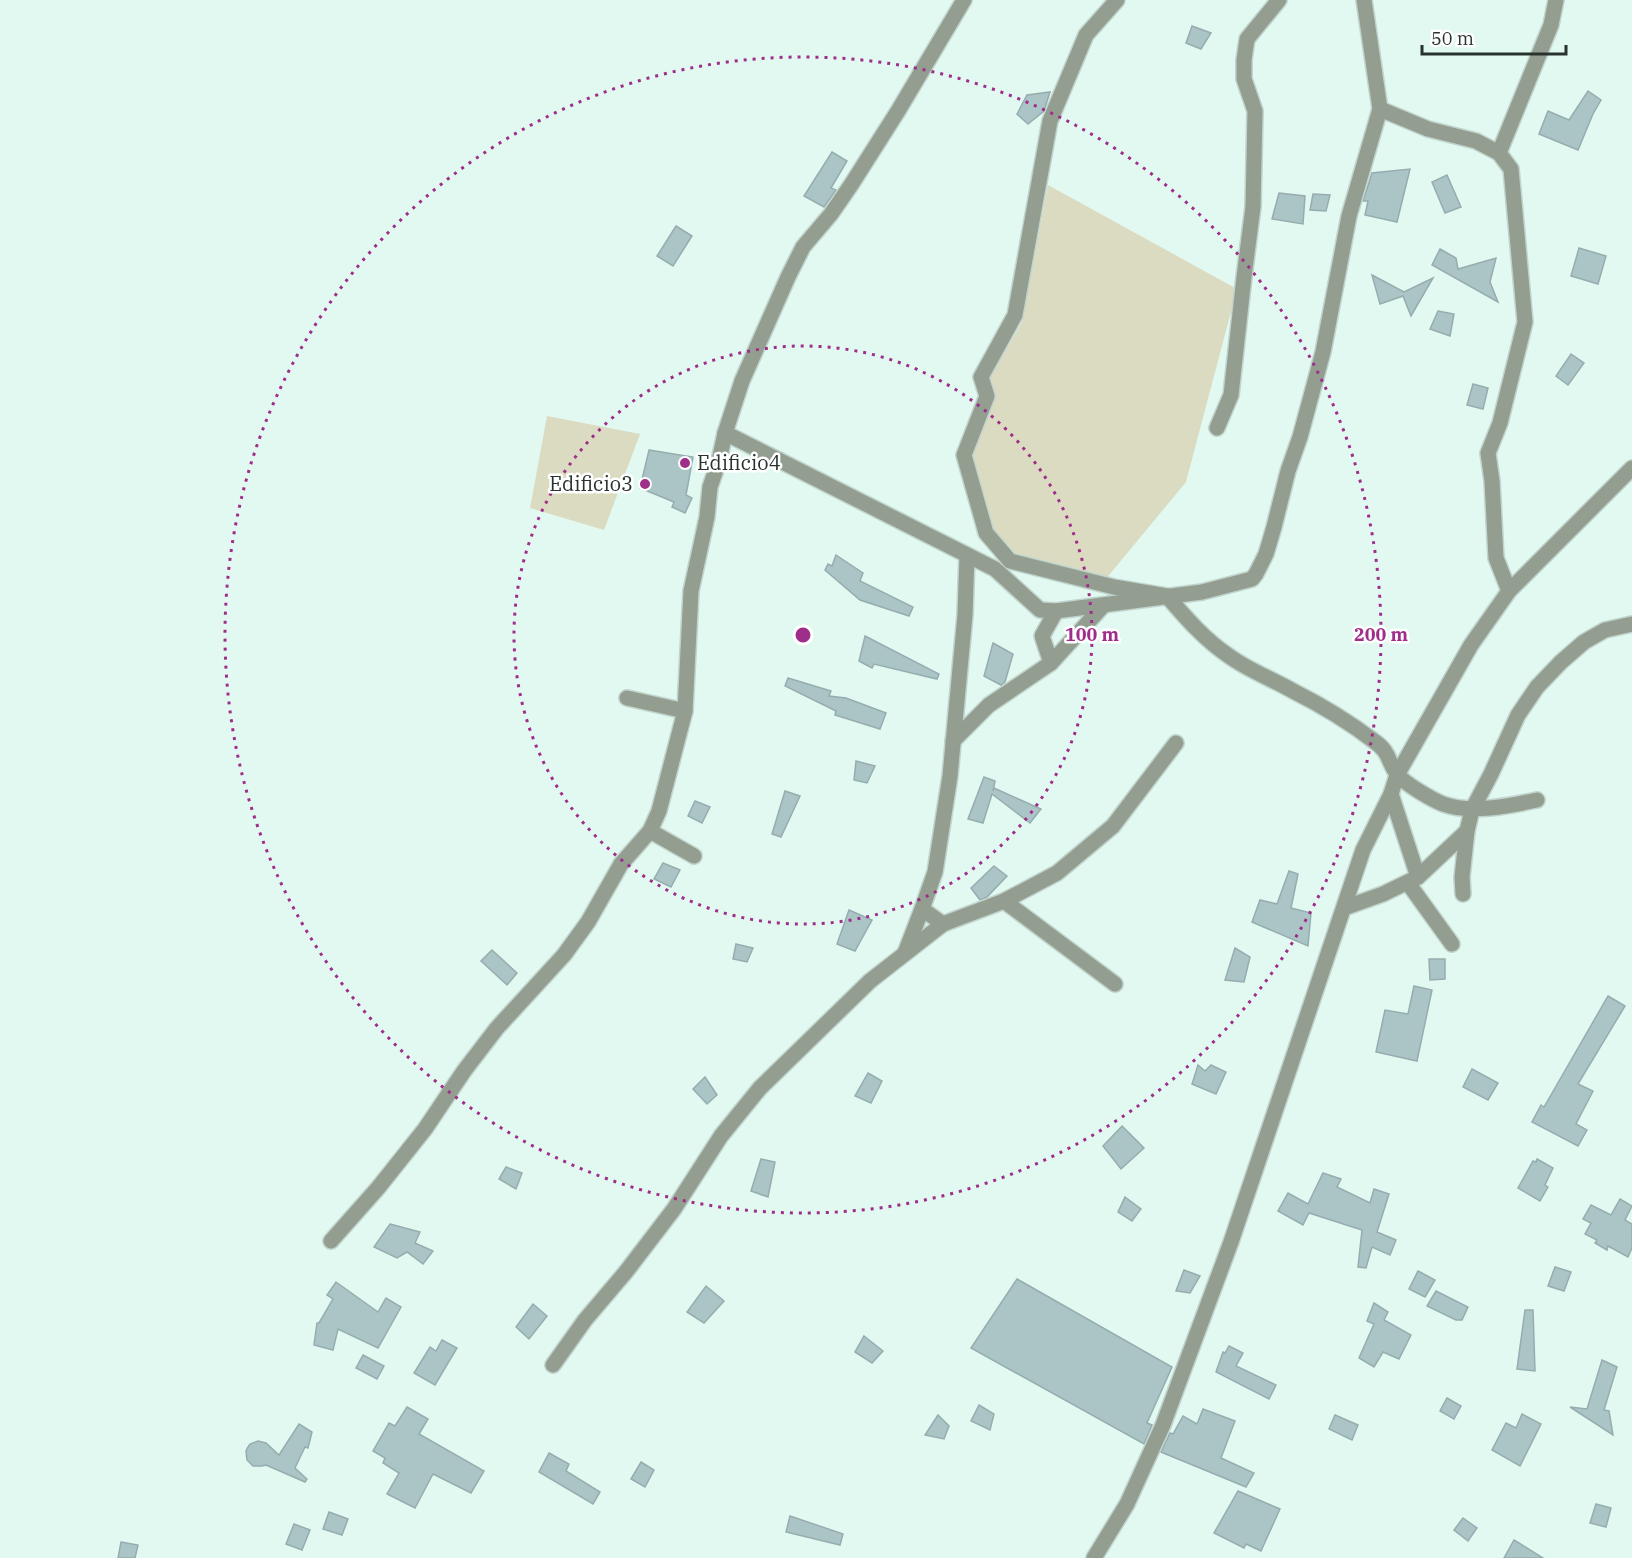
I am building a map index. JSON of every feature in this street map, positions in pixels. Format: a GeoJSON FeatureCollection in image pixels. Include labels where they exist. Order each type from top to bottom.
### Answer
{"type":"FeatureCollection","features":[{"type":"Feature","properties":{"kind":"street"},"geometry":{"type":"LineString","coordinates":[[331,1241],[378,1188],[425,1129],[464,1071],[497,1028],[564,955],[588,922],[621,864],[650,831],[659,811],[685,711],[692,591],[710,487],[742,381],[803,247],[831,214],[851,185],[964,0]]}},
{"type":"Feature","properties":{"kind":"street"},"geometry":{"type":"LineString","coordinates":[[1117,0],[1086,36],[1050,121],[1015,315],[981,377],[987,396],[964,455],[986,533],[1010,561],[1114,587],[1167,596],[1192,625],[1230,658],[1324,708],[1374,741],[1386,751],[1397,775],[1423,794],[1444,804],[1472,810],[1537,800]]}},
{"type":"Feature","properties":{"kind":"street"},"geometry":{"type":"LineString","coordinates":[[1217,428],[1231,395],[1253,207],[1255,111],[1244,79],[1247,39],[1279,0]]}},
{"type":"Feature","properties":{"kind":"street"},"geometry":{"type":"LineString","coordinates":[[725,433],[995,569],[1040,610],[1056,611],[1103,606],[1202,592],[1252,579],[1266,554],[1288,471],[1300,437],[1323,352],[1349,216],[1380,109],[1364,0]]}},
{"type":"Feature","properties":{"kind":"street"},"geometry":{"type":"LineString","coordinates":[[1498,153],[1551,25],[1556,0]]}},
{"type":"Feature","properties":{"kind":"street"},"geometry":{"type":"LineString","coordinates":[[1380,109],[1428,129],[1476,141],[1498,153],[1511,169],[1524,322],[1500,423],[1488,453],[1496,558],[1509,591]]}},
{"type":"Feature","properties":{"kind":"street"},"geometry":{"type":"LineString","coordinates":[[1094,1558],[1127,1504],[1163,1425],[1231,1242],[1363,850],[1391,794],[1397,775],[1471,645],[1509,591],[1632,468]]}},
{"type":"Feature","properties":{"kind":"street"},"geometry":{"type":"LineString","coordinates":[[905,953],[935,872],[950,776],[965,615],[968,555]]}},
{"type":"Feature","properties":{"kind":"street"},"geometry":{"type":"LineString","coordinates":[[953,741],[989,705],[1051,663],[1103,606]]}},
{"type":"Feature","properties":{"kind":"street"},"geometry":{"type":"LineString","coordinates":[[1051,663],[1042,636],[1056,611]]}},
{"type":"Feature","properties":{"kind":"street"},"geometry":{"type":"LineString","coordinates":[[1463,894],[1462,877],[1467,831],[1472,810],[1518,715],[1538,687],[1584,642],[1605,630],[1632,624]]}},
{"type":"Feature","properties":{"kind":"street"},"geometry":{"type":"LineString","coordinates":[[627,698],[685,711]]}},
{"type":"Feature","properties":{"kind":"street"},"geometry":{"type":"LineString","coordinates":[[553,1365],[585,1320],[625,1273],[674,1209],[721,1136],[760,1088],[870,981],[943,924],[1004,901],[1058,873],[1113,826],[1176,743]]}},
{"type":"Feature","properties":{"kind":"street"},"geometry":{"type":"LineString","coordinates":[[1391,794],[1413,880],[1452,944]]}},
{"type":"Feature","properties":{"kind":"street"},"geometry":{"type":"LineString","coordinates":[[650,831],[694,856]]}},
{"type":"Feature","properties":{"kind":"street"},"geometry":{"type":"LineString","coordinates":[[1344,908],[1413,880],[1467,831]]}},
{"type":"Feature","properties":{"kind":"street"},"geometry":{"type":"LineString","coordinates":[[1004,901],[1115,984]]}},
{"type":"Feature","properties":{"kind":"street"},"geometry":{"type":"LineString","coordinates":[[922,909],[943,924]]}},
{"type":"Feature","properties":{"kind":"green space"},"geometry":{"type":"Polygon","coordinates":[[[1048,185],[1237,289],[1186,482],[1105,580],[1017,555],[994,530],[973,455],[996,396],[990,378],[1022,322],[1048,185]]]}},
{"type":"Feature","properties":{"kind":"green space"},"geometry":{"type":"Polygon","coordinates":[[[547,416],[640,434],[604,530],[530,508],[547,416]]]}},
{"type":"Feature","properties":{"kind":"building"},"geometry":{"type":"Polygon","coordinates":[[[1192,26],[1211,33],[1201,49],[1186,43],[1192,26]]]}},
{"type":"Feature","properties":{"kind":"building"},"geometry":{"type":"Polygon","coordinates":[[[1588,91],[1601,100],[1578,150],[1539,134],[1548,111],[1569,120],[1588,91]]]}},
{"type":"Feature","properties":{"kind":"building"},"geometry":{"type":"Polygon","coordinates":[[[1050,92],[1044,111],[1028,124],[1017,114],[1027,95],[1050,92]]]}},
{"type":"Feature","properties":{"kind":"building"},"geometry":{"type":"Polygon","coordinates":[[[832,152],[847,161],[831,188],[836,190],[824,207],[804,196],[832,152]]]}},
{"type":"Feature","properties":{"kind":"building"},"geometry":{"type":"Polygon","coordinates":[[[1410,169],[1397,222],[1365,215],[1368,201],[1363,201],[1372,173],[1410,169]]]}},
{"type":"Feature","properties":{"kind":"building"},"geometry":{"type":"Polygon","coordinates":[[[1447,175],[1461,207],[1445,213],[1432,182],[1447,175]]]}},
{"type":"Feature","properties":{"kind":"building"},"geometry":{"type":"Polygon","coordinates":[[[1279,193],[1305,196],[1303,224],[1272,219],[1279,193]]]}},
{"type":"Feature","properties":{"kind":"building"},"geometry":{"type":"Polygon","coordinates":[[[1313,194],[1330,195],[1326,211],[1310,210],[1313,194]]]}},
{"type":"Feature","properties":{"kind":"building"},"geometry":{"type":"Polygon","coordinates":[[[676,226],[692,236],[673,266],[657,256],[676,226]]]}},
{"type":"Feature","properties":{"kind":"building"},"geometry":{"type":"Polygon","coordinates":[[[1579,248],[1606,256],[1598,284],[1571,276],[1579,248]]]}},
{"type":"Feature","properties":{"kind":"building"},"geometry":{"type":"Polygon","coordinates":[[[1440,249],[1456,258],[1458,269],[1496,258],[1490,282],[1498,302],[1432,265],[1440,249]]]}},
{"type":"Feature","properties":{"kind":"building"},"geometry":{"type":"Polygon","coordinates":[[[1372,275],[1404,292],[1433,278],[1411,316],[1403,296],[1380,304],[1372,275]]]}},
{"type":"Feature","properties":{"kind":"building"},"geometry":{"type":"Polygon","coordinates":[[[1438,311],[1454,314],[1450,336],[1430,329],[1438,311]]]}},
{"type":"Feature","properties":{"kind":"building"},"geometry":{"type":"Polygon","coordinates":[[[1571,354],[1584,363],[1568,385],[1556,376],[1571,354]]]}},
{"type":"Feature","properties":{"kind":"building"},"geometry":{"type":"Polygon","coordinates":[[[1473,384],[1488,388],[1483,409],[1467,405],[1473,384]]]}},
{"type":"Feature","properties":{"kind":"building"},"geometry":{"type":"Polygon","coordinates":[[[649,450],[693,457],[686,495],[692,498],[685,513],[672,507],[674,502],[640,488],[649,450]]]}},
{"type":"Feature","properties":{"kind":"building"},"geometry":{"type":"Polygon","coordinates":[[[836,555],[863,573],[860,581],[913,607],[909,616],[860,600],[825,570],[828,564],[832,566],[836,555]]]}},
{"type":"Feature","properties":{"kind":"building"},"geometry":{"type":"Polygon","coordinates":[[[865,636],[939,674],[937,679],[874,664],[872,668],[859,661],[865,636]]]}},
{"type":"Feature","properties":{"kind":"building"},"geometry":{"type":"Polygon","coordinates":[[[993,643],[1013,654],[1005,682],[1001,685],[984,676],[993,643]]]}},
{"type":"Feature","properties":{"kind":"building"},"geometry":{"type":"Polygon","coordinates":[[[788,678],[831,691],[829,696],[846,698],[886,713],[880,729],[835,715],[836,711],[785,686],[788,678]]]}},
{"type":"Feature","properties":{"kind":"building"},"geometry":{"type":"Polygon","coordinates":[[[856,761],[875,766],[867,783],[854,780],[856,761]]]}},
{"type":"Feature","properties":{"kind":"building"},"geometry":{"type":"Polygon","coordinates":[[[984,777],[995,781],[993,791],[994,788],[1041,809],[1030,823],[992,794],[983,823],[968,819],[984,777]]]}},
{"type":"Feature","properties":{"kind":"building"},"geometry":{"type":"Polygon","coordinates":[[[785,791],[800,796],[781,837],[772,834],[785,791]]]}},
{"type":"Feature","properties":{"kind":"building"},"geometry":{"type":"Polygon","coordinates":[[[695,801],[710,807],[702,823],[688,816],[695,801]]]}},
{"type":"Feature","properties":{"kind":"building"},"geometry":{"type":"Polygon","coordinates":[[[663,863],[680,870],[671,887],[654,879],[663,863]]]}},
{"type":"Feature","properties":{"kind":"building"},"geometry":{"type":"Polygon","coordinates":[[[994,866],[1007,876],[987,897],[980,900],[971,888],[994,866]]]}},
{"type":"Feature","properties":{"kind":"building"},"geometry":{"type":"Polygon","coordinates":[[[1289,871],[1298,874],[1291,908],[1311,913],[1308,946],[1252,922],[1260,900],[1277,904],[1289,871]]]}},
{"type":"Feature","properties":{"kind":"building"},"geometry":{"type":"Polygon","coordinates":[[[849,910],[872,920],[855,951],[837,944],[849,910]]]}},
{"type":"Feature","properties":{"kind":"building"},"geometry":{"type":"Polygon","coordinates":[[[736,944],[753,948],[747,962],[733,959],[736,944]]]}},
{"type":"Feature","properties":{"kind":"building"},"geometry":{"type":"Polygon","coordinates":[[[1235,948],[1250,957],[1244,982],[1225,980],[1235,948]]]}},
{"type":"Feature","properties":{"kind":"building"},"geometry":{"type":"Polygon","coordinates":[[[492,950],[517,973],[507,985],[481,961],[492,950]]]}},
{"type":"Feature","properties":{"kind":"building"},"geometry":{"type":"Polygon","coordinates":[[[1429,959],[1445,959],[1445,979],[1430,980],[1429,959]]]}},
{"type":"Feature","properties":{"kind":"building"},"geometry":{"type":"Polygon","coordinates":[[[1414,986],[1432,990],[1417,1061],[1376,1052],[1385,1010],[1408,1014],[1414,986]]]}},
{"type":"Feature","properties":{"kind":"building"},"geometry":{"type":"Polygon","coordinates":[[[1608,996],[1625,1006],[1578,1084],[1593,1091],[1576,1124],[1587,1130],[1578,1146],[1532,1122],[1541,1105],[1544,1107],[1608,996]]]}},
{"type":"Feature","properties":{"kind":"building"},"geometry":{"type":"Polygon","coordinates":[[[1198,1065],[1205,1071],[1211,1065],[1226,1072],[1216,1094],[1192,1084],[1198,1065]]]}},
{"type":"Feature","properties":{"kind":"building"},"geometry":{"type":"Polygon","coordinates":[[[1472,1069],[1498,1083],[1488,1100],[1463,1087],[1472,1069]]]}},
{"type":"Feature","properties":{"kind":"building"},"geometry":{"type":"Polygon","coordinates":[[[868,1073],[882,1081],[871,1103],[855,1096],[868,1073]]]}},
{"type":"Feature","properties":{"kind":"building"},"geometry":{"type":"Polygon","coordinates":[[[705,1077],[717,1095],[707,1104],[693,1089],[705,1077]]]}},
{"type":"Feature","properties":{"kind":"building"},"geometry":{"type":"Polygon","coordinates":[[[1122,1126],[1144,1148],[1121,1169],[1103,1146],[1122,1126]]]}},
{"type":"Feature","properties":{"kind":"building"},"geometry":{"type":"Polygon","coordinates":[[[761,1159],[775,1162],[768,1197],[751,1191],[761,1159]]]}},
{"type":"Feature","properties":{"kind":"building"},"geometry":{"type":"Polygon","coordinates":[[[1537,1159],[1553,1168],[1545,1185],[1548,1187],[1540,1201],[1518,1188],[1533,1161],[1536,1162],[1537,1159]]]}},
{"type":"Feature","properties":{"kind":"building"},"geometry":{"type":"Polygon","coordinates":[[[506,1167],[522,1173],[516,1189],[499,1179],[506,1167]]]}},
{"type":"Feature","properties":{"kind":"building"},"geometry":{"type":"Polygon","coordinates":[[[1323,1173],[1341,1179],[1337,1187],[1370,1203],[1374,1189],[1389,1194],[1377,1232],[1396,1240],[1390,1255],[1372,1247],[1366,1268],[1358,1267],[1362,1230],[1309,1213],[1303,1225],[1278,1211],[1288,1193],[1308,1204],[1323,1173]]]}},
{"type":"Feature","properties":{"kind":"building"},"geometry":{"type":"Polygon","coordinates":[[[1125,1197],[1141,1209],[1132,1221],[1118,1212],[1125,1197]]]}},
{"type":"Feature","properties":{"kind":"building"},"geometry":{"type":"Polygon","coordinates":[[[1620,1199],[1632,1206],[1625,1220],[1632,1224],[1632,1248],[1628,1257],[1608,1246],[1607,1250],[1595,1243],[1597,1240],[1585,1234],[1591,1223],[1583,1219],[1591,1205],[1611,1215],[1620,1199]]]}},
{"type":"Feature","properties":{"kind":"building"},"geometry":{"type":"Polygon","coordinates":[[[390,1224],[420,1232],[415,1243],[433,1251],[423,1264],[407,1252],[397,1258],[374,1247],[390,1224]]]}},
{"type":"Feature","properties":{"kind":"building"},"geometry":{"type":"Polygon","coordinates":[[[1555,1267],[1571,1272],[1564,1291],[1548,1286],[1555,1267]]]}},
{"type":"Feature","properties":{"kind":"building"},"geometry":{"type":"Polygon","coordinates":[[[1184,1270],[1200,1276],[1190,1293],[1176,1291],[1184,1270]]]}},
{"type":"Feature","properties":{"kind":"building"},"geometry":{"type":"Polygon","coordinates":[[[1418,1271],[1435,1280],[1425,1297],[1409,1289],[1418,1271]]]}},
{"type":"Feature","properties":{"kind":"building"},"geometry":{"type":"Polygon","coordinates":[[[1017,1279],[1172,1367],[1147,1423],[1152,1425],[1144,1444],[971,1348],[1017,1279]]]}},
{"type":"Feature","properties":{"kind":"building"},"geometry":{"type":"Polygon","coordinates":[[[336,1282],[378,1312],[386,1298],[401,1307],[378,1348],[338,1329],[333,1350],[314,1345],[317,1323],[333,1299],[327,1295],[336,1282]]]}},
{"type":"Feature","properties":{"kind":"building"},"geometry":{"type":"Polygon","coordinates":[[[706,1286],[724,1301],[704,1323],[687,1312],[706,1286]]]}},
{"type":"Feature","properties":{"kind":"building"},"geometry":{"type":"Polygon","coordinates":[[[1436,1291],[1468,1307],[1462,1320],[1456,1320],[1427,1306],[1436,1291]]]}},
{"type":"Feature","properties":{"kind":"building"},"geometry":{"type":"Polygon","coordinates":[[[1374,1303],[1388,1312],[1384,1320],[1411,1335],[1399,1359],[1383,1352],[1374,1367],[1359,1358],[1374,1324],[1367,1321],[1374,1303]]]}},
{"type":"Feature","properties":{"kind":"building"},"geometry":{"type":"Polygon","coordinates":[[[533,1304],[547,1316],[529,1339],[516,1327],[533,1304]]]}},
{"type":"Feature","properties":{"kind":"building"},"geometry":{"type":"Polygon","coordinates":[[[1525,1310],[1533,1310],[1535,1371],[1517,1369],[1525,1310]]]}},
{"type":"Feature","properties":{"kind":"building"},"geometry":{"type":"Polygon","coordinates":[[[864,1336],[883,1351],[872,1363],[855,1352],[864,1336]]]}},
{"type":"Feature","properties":{"kind":"building"},"geometry":{"type":"Polygon","coordinates":[[[442,1340],[457,1348],[435,1385],[414,1373],[430,1347],[436,1351],[442,1340]]]}},
{"type":"Feature","properties":{"kind":"building"},"geometry":{"type":"Polygon","coordinates":[[[1229,1346],[1243,1353],[1236,1366],[1276,1385],[1269,1399],[1216,1372],[1223,1352],[1225,1353],[1229,1346]]]}},
{"type":"Feature","properties":{"kind":"building"},"geometry":{"type":"Polygon","coordinates":[[[363,1355],[384,1366],[377,1379],[356,1368],[363,1355]]]}},
{"type":"Feature","properties":{"kind":"building"},"geometry":{"type":"Polygon","coordinates":[[[1602,1360],[1617,1367],[1604,1410],[1609,1411],[1613,1435],[1570,1407],[1587,1409],[1602,1360]]]}},
{"type":"Feature","properties":{"kind":"building"},"geometry":{"type":"Polygon","coordinates":[[[1447,1398],[1461,1406],[1454,1419],[1440,1411],[1447,1398]]]}},
{"type":"Feature","properties":{"kind":"building"},"geometry":{"type":"Polygon","coordinates":[[[979,1405],[994,1414],[990,1430],[971,1421],[979,1405]]]}},
{"type":"Feature","properties":{"kind":"building"},"geometry":{"type":"Polygon","coordinates":[[[407,1407],[428,1419],[419,1434],[484,1471],[471,1493],[433,1474],[415,1508],[387,1494],[399,1473],[383,1463],[385,1458],[373,1451],[389,1423],[395,1426],[407,1407]]]}},
{"type":"Feature","properties":{"kind":"building"},"geometry":{"type":"Polygon","coordinates":[[[1203,1409],[1235,1421],[1221,1458],[1254,1473],[1246,1487],[1161,1452],[1170,1433],[1173,1434],[1183,1416],[1197,1424],[1203,1409]]]}},
{"type":"Feature","properties":{"kind":"building"},"geometry":{"type":"Polygon","coordinates":[[[1522,1414],[1541,1424],[1520,1466],[1492,1450],[1506,1423],[1516,1428],[1522,1414]]]}},
{"type":"Feature","properties":{"kind":"building"},"geometry":{"type":"Polygon","coordinates":[[[938,1415],[949,1426],[944,1439],[925,1435],[938,1415]]]}},
{"type":"Feature","properties":{"kind":"building"},"geometry":{"type":"Polygon","coordinates":[[[1335,1415],[1358,1425],[1352,1440],[1329,1429],[1335,1415]]]}},
{"type":"Feature","properties":{"kind":"building"},"geometry":{"type":"Polygon","coordinates":[[[299,1424],[312,1432],[308,1448],[305,1447],[295,1468],[307,1479],[305,1482],[266,1465],[253,1466],[247,1460],[248,1447],[258,1441],[266,1443],[279,1455],[299,1424]]]}},
{"type":"Feature","properties":{"kind":"building"},"geometry":{"type":"Polygon","coordinates":[[[549,1453],[569,1464],[566,1471],[600,1492],[593,1504],[539,1472],[549,1453]]]}},
{"type":"Feature","properties":{"kind":"building"},"geometry":{"type":"Polygon","coordinates":[[[641,1462],[654,1470],[645,1487],[631,1479],[641,1462]]]}},
{"type":"Feature","properties":{"kind":"building"},"geometry":{"type":"Polygon","coordinates":[[[1238,1491],[1280,1509],[1261,1551],[1246,1544],[1244,1548],[1214,1533],[1238,1491]]]}},
{"type":"Feature","properties":{"kind":"building"},"geometry":{"type":"Polygon","coordinates":[[[1596,1504],[1611,1508],[1606,1527],[1590,1523],[1596,1504]]]}},
{"type":"Feature","properties":{"kind":"building"},"geometry":{"type":"Polygon","coordinates":[[[329,1512],[348,1519],[342,1535],[323,1529],[329,1512]]]}},
{"type":"Feature","properties":{"kind":"building"},"geometry":{"type":"Polygon","coordinates":[[[790,1516],[843,1534],[840,1545],[786,1532],[790,1516]]]}},
{"type":"Feature","properties":{"kind":"building"},"geometry":{"type":"Polygon","coordinates":[[[1463,1518],[1477,1528],[1468,1541],[1454,1530],[1463,1518]]]}},
{"type":"Feature","properties":{"kind":"building"},"geometry":{"type":"Polygon","coordinates":[[[294,1524],[310,1530],[302,1550],[286,1544],[294,1524]]]}},
{"type":"Feature","properties":{"kind":"building"},"geometry":{"type":"Polygon","coordinates":[[[1514,1540],[1543,1558],[1504,1558],[1514,1540]]]}},
{"type":"Feature","properties":{"kind":"building"},"geometry":{"type":"Polygon","coordinates":[[[121,1542],[138,1545],[135,1558],[118,1558],[121,1542]]]}},
{"type":"Feature","properties":{"kind":"place","name":"Edificio4"},"geometry":{"type":"Point","coordinates":[685,463]}},
{"type":"Feature","properties":{"kind":"place","name":"Edificio3"},"geometry":{"type":"Point","coordinates":[645,484]}}]}
